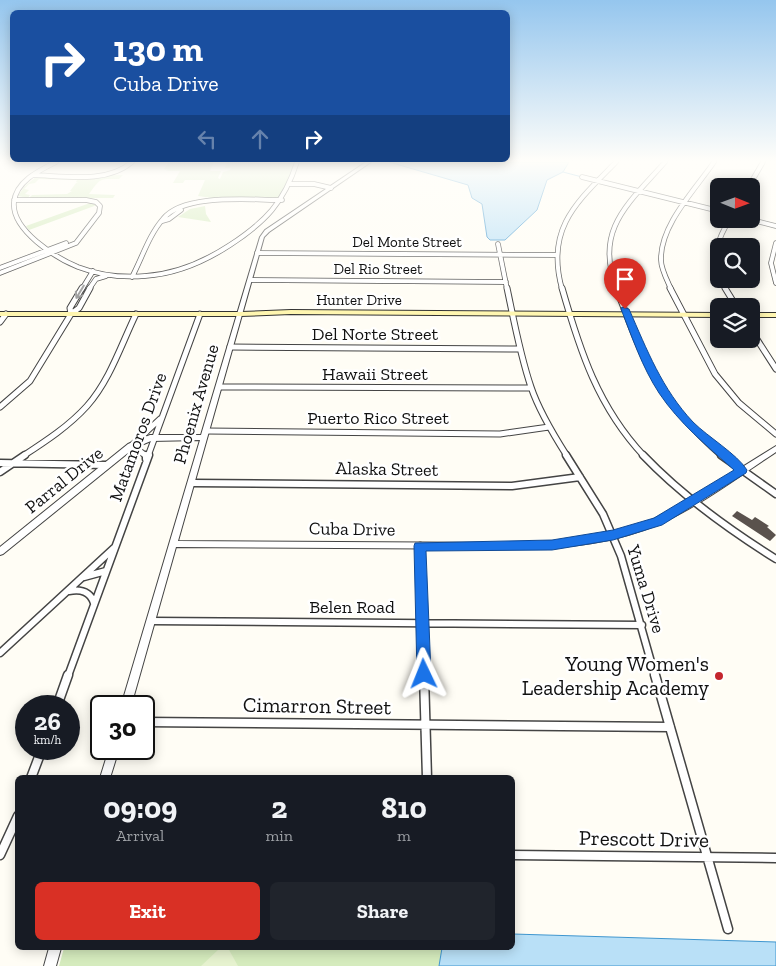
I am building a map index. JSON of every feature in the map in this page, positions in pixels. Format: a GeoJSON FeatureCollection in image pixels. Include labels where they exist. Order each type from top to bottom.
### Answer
{"type":"FeatureCollection","features":[{"type":"Feature","properties":{"kind":"main road","name":"Hunter Drive"},"geometry":{"type":"LineString","coordinates":[[3,314],[241,314],[291,312],[710,315]]}},
{"type":"Feature","properties":{"kind":"main road"},"geometry":{"type":"LineString","coordinates":[[760,315],[776,315]]}},
{"type":"Feature","properties":{"kind":"street"},"geometry":{"type":"LineString","coordinates":[[14,207],[26,232],[46,250],[68,263],[95,272],[117,276]]}},
{"type":"Feature","properties":{"kind":"street"},"geometry":{"type":"LineString","coordinates":[[0,273],[76,243],[99,212],[100,207]]}},
{"type":"Feature","properties":{"kind":"street"},"geometry":{"type":"LineString","coordinates":[[132,277],[162,221],[169,219],[178,211],[193,207]]}},
{"type":"Feature","properties":{"kind":"street"},"geometry":{"type":"LineString","coordinates":[[93,282],[103,276],[132,277],[178,271],[205,260],[250,232],[276,207]]}},
{"type":"Feature","properties":{"kind":"street","name":"Phoenix Avenue"},"geometry":{"type":"LineString","coordinates":[[129,695],[262,237],[267,231],[302,207]]}},
{"type":"Feature","properties":{"kind":"street"},"geometry":{"type":"LineString","coordinates":[[574,207],[565,221],[559,237],[557,255],[559,279],[589,373],[603,402],[628,437],[644,455],[693,501],[741,537],[776,559]]}},
{"type":"Feature","properties":{"kind":"street"},"geometry":{"type":"LineString","coordinates":[[628,207],[618,220],[609,244],[609,257],[612,276],[647,363],[663,392],[696,431],[742,470],[776,494]]}},
{"type":"Feature","properties":{"kind":"street"},"geometry":{"type":"LineString","coordinates":[[682,207],[667,230],[661,249],[661,262],[667,282],[711,366],[726,388],[748,411],[776,434]]}},
{"type":"Feature","properties":{"kind":"street"},"geometry":{"type":"LineString","coordinates":[[760,222],[776,226]]}},
{"type":"Feature","properties":{"kind":"street"},"geometry":{"type":"LineString","coordinates":[[0,268],[82,237]]}},
{"type":"Feature","properties":{"kind":"street"},"geometry":{"type":"LineString","coordinates":[[776,243],[770,258],[771,269],[776,283]]}},
{"type":"Feature","properties":{"kind":"street","name":"Yuma Drive"},"geometry":{"type":"LineString","coordinates":[[498,244],[520,349],[531,388],[549,427],[603,514],[613,535],[631,585],[728,929]]}},
{"type":"Feature","properties":{"kind":"street","name":"Del Monte Street"},"geometry":{"type":"LineString","coordinates":[[258,253],[557,255]]}},
{"type":"Feature","properties":{"kind":"street"},"geometry":{"type":"LineString","coordinates":[[0,407],[30,381],[71,314],[79,308],[93,282],[95,272]]}},
{"type":"Feature","properties":{"kind":"street"},"geometry":{"type":"LineString","coordinates":[[71,314],[70,308],[95,272]]}},
{"type":"Feature","properties":{"kind":"street","name":"Del Rio Street"},"geometry":{"type":"LineString","coordinates":[[250,280],[506,282]]}},
{"type":"Feature","properties":{"kind":"street"},"geometry":{"type":"LineString","coordinates":[[0,322],[3,314]]}},
{"type":"Feature","properties":{"kind":"street"},"geometry":{"type":"LineString","coordinates":[[0,472],[52,434],[90,402],[101,386],[136,314]]}},
{"type":"Feature","properties":{"kind":"street","name":"Matamoros Drive"},"geometry":{"type":"LineString","coordinates":[[61,695],[200,314]]}},
{"type":"Feature","properties":{"kind":"street"},"geometry":{"type":"LineString","coordinates":[[760,344],[776,370]]}},
{"type":"Feature","properties":{"kind":"street","name":"Del Norte Street"},"geometry":{"type":"LineString","coordinates":[[230,348],[520,349]]}},
{"type":"Feature","properties":{"kind":"street","name":"Hawaii Street"},"geometry":{"type":"LineString","coordinates":[[219,386],[531,388]]}},
{"type":"Feature","properties":{"kind":"street","name":"Parral Drive"},"geometry":{"type":"LineString","coordinates":[[0,552],[162,418]]}},
{"type":"Feature","properties":{"kind":"street","name":"Puerto Rico Street"},"geometry":{"type":"LineString","coordinates":[[154,437],[205,434],[500,434],[549,427]]}},
{"type":"Feature","properties":{"kind":"street","name":"Parral Drive"},"geometry":{"type":"LineString","coordinates":[[127,448],[141,440],[154,437]]}},
{"type":"Feature","properties":{"kind":"street","name":"Parral Drive"},"geometry":{"type":"LineString","coordinates":[[127,448],[141,451],[146,455],[146,461]]}},
{"type":"Feature","properties":{"kind":"street","name":"Cuba Drive"},"geometry":{"type":"LineString","coordinates":[[174,544],[552,545],[613,535],[657,521],[693,501],[776,449]]}},
{"type":"Feature","properties":{"kind":"street"},"geometry":{"type":"LineString","coordinates":[[0,463],[106,465]]}},
{"type":"Feature","properties":{"kind":"street","name":"Alaska Street"},"geometry":{"type":"LineString","coordinates":[[192,483],[512,486],[580,477]]}},
{"type":"Feature","properties":{"kind":"street"},"geometry":{"type":"LineString","coordinates":[[0,652],[116,546]]}},
{"type":"Feature","properties":{"kind":"street"},"geometry":{"type":"LineString","coordinates":[[420,546],[427,775]]}},
{"type":"Feature","properties":{"kind":"street"},"geometry":{"type":"LineString","coordinates":[[78,580],[92,573],[106,571]]}},
{"type":"Feature","properties":{"kind":"street"},"geometry":{"type":"LineString","coordinates":[[67,591],[80,590],[87,592],[92,597],[94,604]]}},
{"type":"Feature","properties":{"kind":"street","name":"Belen Road"},"geometry":{"type":"LineString","coordinates":[[151,621],[642,626]]}},
{"type":"Feature","properties":{"kind":"street","name":"Cimarron Street"},"geometry":{"type":"LineString","coordinates":[[155,722],[670,727]]}},
{"type":"Feature","properties":{"kind":"street"},"geometry":{"type":"LineString","coordinates":[[32,775],[38,760]]}},
{"type":"Feature","properties":{"kind":"street"},"geometry":{"type":"LineString","coordinates":[[106,775],[111,760]]}},
{"type":"Feature","properties":{"kind":"street"},"geometry":{"type":"LineString","coordinates":[[0,855],[15,822]]}},
{"type":"Feature","properties":{"kind":"street","name":"Prescott Drive"},"geometry":{"type":"LineString","coordinates":[[515,855],[776,858]]}},
{"type":"Feature","properties":{"kind":"street"},"geometry":{"type":"LineString","coordinates":[[50,966],[54,950]]}},
{"type":"Feature","properties":{"kind":"green space"},"geometry":{"type":"Polygon","coordinates":[[[79,207],[91,207],[29,230],[26,226],[79,207]]]}},
{"type":"Feature","properties":{"kind":"green space"},"geometry":{"type":"Polygon","coordinates":[[[205,207],[206,214],[211,222],[178,217],[190,209],[205,207]]]}},
{"type":"Feature","properties":{"kind":"green space"},"geometry":{"type":"Polygon","coordinates":[[[63,950],[442,950],[439,966],[59,966],[63,950]]]}},
{"type":"Feature","properties":{"kind":"green space"},"geometry":{"type":"Polygon","coordinates":[[[218,950],[229,950],[238,966],[201,966],[218,950]]]}},
{"type":"Feature","properties":{"kind":"water"},"geometry":{"type":"Polygon","coordinates":[[[482,207],[538,207],[505,240],[490,240],[487,237],[482,207]]]}},
{"type":"Feature","properties":{"kind":"water"},"geometry":{"type":"Polygon","coordinates":[[[515,934],[776,942],[776,966],[439,966],[442,950],[515,950],[515,934]]]}},
{"type":"Feature","properties":{"kind":"building"},"geometry":{"type":"Polygon","coordinates":[[[737,511],[752,520],[755,517],[769,526],[767,527],[776,535],[770,541],[732,516],[737,511]]]}},
{"type":"Feature","properties":{"kind":"place","name":"Young Women's Leadership Academy"},"geometry":{"type":"Point","coordinates":[719,676]}},
{"type":"Feature","properties":{"kind":"route"},"geometry":{"type":"LineString","coordinates":[[424,674],[420,546],[552,545],[613,535],[657,521],[742,470],[703,438],[663,392],[647,363],[625,309]]}}]}
